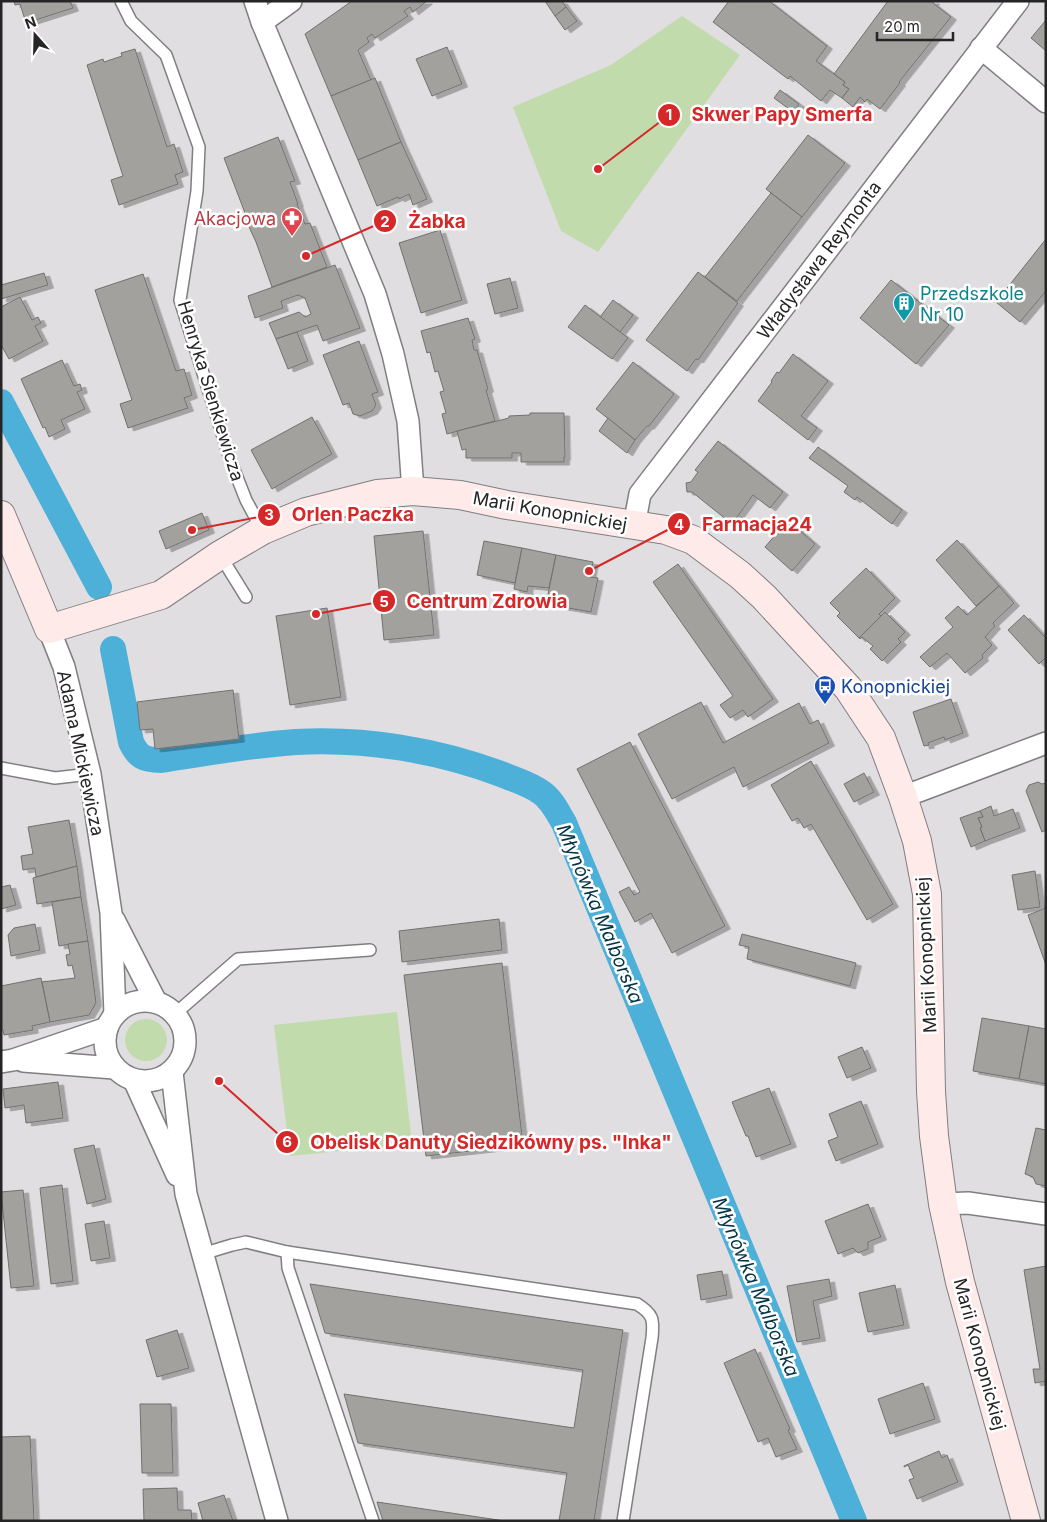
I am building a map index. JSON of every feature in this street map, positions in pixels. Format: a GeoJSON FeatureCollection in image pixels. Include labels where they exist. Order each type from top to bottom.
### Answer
{"type":"FeatureCollection","features":[{"type":"Feature","properties":{"kind":"street"},"geometry":{"type":"LineString","coordinates":[[255,1],[375,294],[393,354],[408,421],[413,491]]}},
{"type":"Feature","properties":{"kind":"street"},"geometry":{"type":"LineString","coordinates":[[262,22],[291,1]]}},
{"type":"Feature","properties":{"kind":"street","name":"Władysława Reymonta"},"geometry":{"type":"LineString","coordinates":[[634,526],[640,494],[980,48],[1018,1]]}},
{"type":"Feature","properties":{"kind":"street"},"geometry":{"type":"LineString","coordinates":[[980,48],[1046,102]]}},
{"type":"Feature","properties":{"kind":"street","name":"Marii Konopnickiej"},"geometry":{"type":"LineString","coordinates":[[49,629],[161,595],[220,555],[263,530],[306,512],[377,494],[413,491],[460,495],[508,505],[666,530],[693,540],[733,569],[764,597],[848,688],[881,738],[917,841],[927,894],[931,1091],[934,1136],[943,1204],[960,1282],[1026,1521]]}},
{"type":"Feature","properties":{"kind":"street","name":"Adama Mickiewicza"},"geometry":{"type":"LineString","coordinates":[[1,515],[64,667],[90,774],[111,913],[111,1021]]}},
{"type":"Feature","properties":{"kind":"street"},"geometry":{"type":"LineString","coordinates":[[903,797],[1046,743]]}},
{"type":"Feature","properties":{"kind":"street","name":"Adama Mickiewicza"},"geometry":{"type":"LineString","coordinates":[[111,913],[156,1002]]}},
{"type":"Feature","properties":{"kind":"street"},"geometry":{"type":"LineString","coordinates":[[145,1000],[156,1002],[176,1014],[183,1026],[186,1038],[185,1051],[180,1063],[172,1072],[160,1079],[147,1082],[123,1076],[114,1068],[108,1059],[104,1039],[111,1021],[124,1006],[145,1000]]}},
{"type":"Feature","properties":{"kind":"street"},"geometry":{"type":"LineString","coordinates":[[7,1061],[111,1021]]}},
{"type":"Feature","properties":{"kind":"street"},"geometry":{"type":"LineString","coordinates":[[7,1061],[114,1068]]}},
{"type":"Feature","properties":{"kind":"street"},"geometry":{"type":"LineString","coordinates":[[172,1072],[186,1194],[278,1521]]}},
{"type":"Feature","properties":{"kind":"street"},"geometry":{"type":"LineString","coordinates":[[134,1080],[186,1194]]}},
{"type":"Feature","properties":{"kind":"street"},"geometry":{"type":"LineString","coordinates":[[943,1204],[968,1203],[1046,1214]]}},
{"type":"Feature","properties":{"kind":"lane","name":"Henryka Sienkiewicza"},"geometry":{"type":"LineString","coordinates":[[121,1],[131,21],[166,55],[199,147],[197,191],[180,300],[231,462],[246,500],[263,530]]}},
{"type":"Feature","properties":{"kind":"lane"},"geometry":{"type":"LineString","coordinates":[[220,555],[246,597]]}},
{"type":"Feature","properties":{"kind":"lane"},"geometry":{"type":"LineString","coordinates":[[1,768],[55,778],[90,774]]}},
{"type":"Feature","properties":{"kind":"lane"},"geometry":{"type":"LineString","coordinates":[[176,1014],[238,959],[370,950]]}},
{"type":"Feature","properties":{"kind":"lane"},"geometry":{"type":"LineString","coordinates":[[202,1254],[246,1242],[287,1252],[637,1304],[648,1311],[653,1324],[623,1521]]}},
{"type":"Feature","properties":{"kind":"lane"},"geometry":{"type":"LineString","coordinates":[[287,1252],[288,1268],[373,1521]]}},
{"type":"Feature","properties":{"kind":"green space"},"geometry":{"type":"Polygon","coordinates":[[[682,16],[740,55],[598,252],[561,231],[513,107],[611,65],[682,16]]]}},
{"type":"Feature","properties":{"kind":"green space"},"geometry":{"type":"Polygon","coordinates":[[[397,1012],[412,1144],[290,1156],[274,1025],[397,1012]]]}},
{"type":"Feature","properties":{"kind":"green space"},"geometry":{"type":"Polygon","coordinates":[[[150,1019],[158,1022],[164,1028],[167,1040],[164,1052],[158,1058],[142,1061],[134,1058],[128,1052],[125,1036],[128,1028],[134,1022],[150,1019]]]}},
{"type":"Feature","properties":{"kind":"building"},"geometry":{"type":"Polygon","coordinates":[[[14,1],[70,1],[73,8],[26,23],[20,4],[15,5],[14,1]]]}},
{"type":"Feature","properties":{"kind":"building"},"geometry":{"type":"Polygon","coordinates":[[[352,1],[427,1],[413,12],[410,7],[404,11],[408,16],[375,38],[372,34],[367,38],[369,42],[358,50],[371,80],[331,96],[305,34],[352,1]]]}},
{"type":"Feature","properties":{"kind":"building"},"geometry":{"type":"Polygon","coordinates":[[[545,1],[562,1],[566,7],[555,16],[545,1]]]}},
{"type":"Feature","properties":{"kind":"building"},"geometry":{"type":"Polygon","coordinates":[[[729,1],[769,1],[827,46],[816,61],[845,82],[843,85],[849,89],[842,98],[830,90],[821,101],[790,76],[788,79],[713,22],[729,1]]]}},
{"type":"Feature","properties":{"kind":"building"},"geometry":{"type":"Polygon","coordinates":[[[888,1],[934,1],[933,3],[951,17],[880,109],[867,99],[865,102],[860,97],[853,107],[842,98],[849,89],[843,85],[845,82],[834,74],[888,1]]]}},
{"type":"Feature","properties":{"kind":"building"},"geometry":{"type":"Polygon","coordinates":[[[566,7],[577,21],[565,30],[555,16],[566,7]]]}},
{"type":"Feature","properties":{"kind":"building"},"geometry":{"type":"Polygon","coordinates":[[[1046,20],[1046,51],[1031,38],[1046,20]]]}},
{"type":"Feature","properties":{"kind":"building"},"geometry":{"type":"Polygon","coordinates":[[[447,47],[462,84],[432,96],[416,59],[447,47]]]}},
{"type":"Feature","properties":{"kind":"building"},"geometry":{"type":"Polygon","coordinates":[[[135,49],[167,147],[174,144],[183,172],[175,175],[178,184],[119,205],[111,180],[123,176],[87,65],[103,59],[104,62],[122,56],[121,53],[135,49]]]}},
{"type":"Feature","properties":{"kind":"building"},"geometry":{"type":"Polygon","coordinates":[[[375,78],[401,142],[358,160],[331,96],[375,78]]]}},
{"type":"Feature","properties":{"kind":"building"},"geometry":{"type":"Polygon","coordinates":[[[780,90],[799,104],[793,112],[774,98],[780,90]]]}},
{"type":"Feature","properties":{"kind":"building"},"geometry":{"type":"Polygon","coordinates":[[[808,135],[845,163],[802,217],[766,189],[808,135]]]}},
{"type":"Feature","properties":{"kind":"building"},"geometry":{"type":"Polygon","coordinates":[[[278,137],[295,181],[290,182],[297,204],[305,224],[310,223],[327,267],[272,287],[256,242],[243,214],[245,213],[224,158],[278,137]]]}},
{"type":"Feature","properties":{"kind":"building"},"geometry":{"type":"Polygon","coordinates":[[[401,142],[427,199],[413,205],[409,194],[377,206],[358,160],[401,142]]]}},
{"type":"Feature","properties":{"kind":"building"},"geometry":{"type":"Polygon","coordinates":[[[771,193],[802,217],[737,301],[705,277],[771,193]]]}},
{"type":"Feature","properties":{"kind":"building"},"geometry":{"type":"Polygon","coordinates":[[[440,230],[462,300],[421,313],[399,243],[440,230]]]}},
{"type":"Feature","properties":{"kind":"building"},"geometry":{"type":"Polygon","coordinates":[[[1046,239],[1046,291],[1020,322],[996,302],[1046,239]]]}},
{"type":"Feature","properties":{"kind":"building"},"geometry":{"type":"Polygon","coordinates":[[[335,265],[360,328],[323,341],[317,325],[276,339],[269,323],[299,312],[305,317],[311,314],[305,298],[298,295],[281,301],[283,308],[255,318],[248,296],[335,265]]]}},
{"type":"Feature","properties":{"kind":"building"},"geometry":{"type":"Polygon","coordinates":[[[698,272],[738,303],[698,360],[696,359],[687,371],[646,340],[698,272]]]}},
{"type":"Feature","properties":{"kind":"building"},"geometry":{"type":"Polygon","coordinates":[[[44,273],[48,285],[1,299],[1,285],[44,273]]]}},
{"type":"Feature","properties":{"kind":"building"},"geometry":{"type":"Polygon","coordinates":[[[143,274],[176,371],[184,369],[192,395],[184,398],[188,408],[128,428],[120,404],[132,400],[95,290],[143,274]]]}},
{"type":"Feature","properties":{"kind":"building"},"geometry":{"type":"Polygon","coordinates":[[[510,278],[518,308],[495,314],[487,284],[510,278]]]}},
{"type":"Feature","properties":{"kind":"building","name":"Przedszkole Nr 10"},"geometry":{"type":"Polygon","coordinates":[[[891,280],[949,325],[916,364],[860,318],[891,280]]]}},
{"type":"Feature","properties":{"kind":"building"},"geometry":{"type":"Polygon","coordinates":[[[20,297],[32,320],[38,317],[41,323],[35,326],[43,341],[9,359],[1,345],[1,307],[20,297]]]}},
{"type":"Feature","properties":{"kind":"building"},"geometry":{"type":"Polygon","coordinates":[[[613,300],[633,315],[620,332],[600,317],[613,300]]]}},
{"type":"Feature","properties":{"kind":"building"},"geometry":{"type":"Polygon","coordinates":[[[585,305],[628,338],[612,359],[568,327],[585,305]]]}},
{"type":"Feature","properties":{"kind":"building"},"geometry":{"type":"Polygon","coordinates":[[[468,318],[475,339],[472,340],[474,350],[477,350],[495,421],[447,434],[442,414],[446,413],[440,392],[444,391],[438,371],[435,372],[430,352],[427,353],[421,331],[468,318]]]}},
{"type":"Feature","properties":{"kind":"building"},"geometry":{"type":"Polygon","coordinates":[[[297,332],[308,361],[288,369],[276,339],[297,332]]]}},
{"type":"Feature","properties":{"kind":"building"},"geometry":{"type":"Polygon","coordinates":[[[359,341],[378,392],[372,394],[376,405],[372,411],[360,416],[353,414],[349,403],[343,405],[323,355],[359,341]]]}},
{"type":"Feature","properties":{"kind":"building"},"geometry":{"type":"Polygon","coordinates":[[[793,354],[828,381],[801,416],[817,428],[808,440],[758,401],[777,372],[779,373],[793,354]]]}},
{"type":"Feature","properties":{"kind":"building"},"geometry":{"type":"Polygon","coordinates":[[[62,360],[74,386],[80,384],[82,390],[77,392],[85,409],[61,420],[65,429],[49,437],[21,379],[62,360]]]}},
{"type":"Feature","properties":{"kind":"building"},"geometry":{"type":"Polygon","coordinates":[[[633,362],[674,394],[649,426],[635,440],[596,409],[633,362]]]}},
{"type":"Feature","properties":{"kind":"building"},"geometry":{"type":"Polygon","coordinates":[[[530,413],[564,413],[564,462],[521,462],[521,453],[512,453],[512,458],[466,458],[466,449],[462,450],[457,431],[509,418],[509,416],[530,415],[530,413]]]}},
{"type":"Feature","properties":{"kind":"building"},"geometry":{"type":"Polygon","coordinates":[[[312,417],[332,454],[272,489],[251,450],[312,417]]]}},
{"type":"Feature","properties":{"kind":"building"},"geometry":{"type":"Polygon","coordinates":[[[608,418],[635,440],[627,453],[599,431],[608,418]]]}},
{"type":"Feature","properties":{"kind":"building"},"geometry":{"type":"Polygon","coordinates":[[[718,441],[783,492],[770,508],[753,495],[732,524],[692,492],[687,492],[686,483],[691,482],[698,472],[695,470],[718,441]]]}},
{"type":"Feature","properties":{"kind":"building"},"geometry":{"type":"Polygon","coordinates":[[[818,447],[902,510],[892,524],[857,497],[855,500],[844,492],[848,486],[809,458],[818,447]]]}},
{"type":"Feature","properties":{"kind":"building"},"geometry":{"type":"Polygon","coordinates":[[[202,513],[209,530],[166,549],[159,531],[202,513]]]}},
{"type":"Feature","properties":{"kind":"building"},"geometry":{"type":"Polygon","coordinates":[[[788,520],[815,544],[792,571],[765,547],[788,520]]]}},
{"type":"Feature","properties":{"kind":"building"},"geometry":{"type":"Polygon","coordinates":[[[423,531],[434,635],[384,640],[374,536],[423,531]]]}},
{"type":"Feature","properties":{"kind":"building"},"geometry":{"type":"Polygon","coordinates":[[[957,540],[999,586],[976,606],[936,560],[957,540]]]}},
{"type":"Feature","properties":{"kind":"building"},"geometry":{"type":"Polygon","coordinates":[[[484,541],[522,548],[515,583],[477,575],[484,541]]]}},
{"type":"Feature","properties":{"kind":"building"},"geometry":{"type":"Polygon","coordinates":[[[522,548],[556,555],[549,588],[528,586],[527,592],[514,589],[522,548]]]}},
{"type":"Feature","properties":{"kind":"building"},"geometry":{"type":"Polygon","coordinates":[[[556,555],[593,562],[590,577],[598,578],[591,612],[546,604],[556,555]]]}},
{"type":"Feature","properties":{"kind":"building"},"geometry":{"type":"Polygon","coordinates":[[[678,564],[773,699],[748,717],[743,710],[730,718],[720,705],[733,696],[653,582],[678,564]]]}},
{"type":"Feature","properties":{"kind":"building"},"geometry":{"type":"Polygon","coordinates":[[[866,568],[895,598],[879,614],[881,616],[859,638],[837,616],[840,613],[830,603],[866,568]]]}},
{"type":"Feature","properties":{"kind":"building"},"geometry":{"type":"Polygon","coordinates":[[[999,586],[1014,603],[993,623],[995,626],[985,637],[992,645],[982,655],[983,658],[965,673],[947,653],[930,667],[920,657],[953,627],[945,618],[958,606],[967,615],[999,586]]]}},
{"type":"Feature","properties":{"kind":"building"},"geometry":{"type":"Polygon","coordinates":[[[327,608],[341,697],[290,705],[276,616],[327,608]]]}},
{"type":"Feature","properties":{"kind":"building"},"geometry":{"type":"Polygon","coordinates":[[[885,612],[905,632],[898,639],[901,642],[882,661],[870,649],[873,646],[862,637],[859,638],[885,612]]]}},
{"type":"Feature","properties":{"kind":"building"},"geometry":{"type":"Polygon","coordinates":[[[1024,615],[1046,638],[1046,657],[1039,664],[1008,630],[1024,615]]]}},
{"type":"Feature","properties":{"kind":"building"},"geometry":{"type":"Polygon","coordinates":[[[233,690],[239,739],[155,749],[153,729],[140,730],[137,702],[233,690]]]}},
{"type":"Feature","properties":{"kind":"building"},"geometry":{"type":"Polygon","coordinates":[[[951,699],[963,733],[945,740],[944,737],[924,746],[913,712],[951,699]]]}},
{"type":"Feature","properties":{"kind":"building"},"geometry":{"type":"Polygon","coordinates":[[[701,702],[723,743],[799,703],[810,724],[818,720],[829,743],[743,787],[734,767],[672,799],[638,734],[701,702]]]}},
{"type":"Feature","properties":{"kind":"building"},"geometry":{"type":"Polygon","coordinates":[[[630,742],[725,926],[672,953],[651,913],[635,922],[619,892],[629,887],[634,895],[640,892],[577,769],[630,742]]]}},
{"type":"Feature","properties":{"kind":"building"},"geometry":{"type":"Polygon","coordinates":[[[811,761],[893,904],[867,920],[811,824],[804,828],[798,818],[792,821],[771,785],[811,761]]]}},
{"type":"Feature","properties":{"kind":"building"},"geometry":{"type":"Polygon","coordinates":[[[864,773],[874,792],[854,802],[844,784],[864,773]]]}},
{"type":"Feature","properties":{"kind":"building"},"geometry":{"type":"Polygon","coordinates":[[[1038,782],[1046,783],[1046,830],[1042,832],[1026,791],[1029,785],[1038,782]]]}},
{"type":"Feature","properties":{"kind":"building"},"geometry":{"type":"Polygon","coordinates":[[[991,806],[994,816],[1013,809],[1020,828],[985,841],[978,818],[983,817],[980,811],[991,806]]]}},
{"type":"Feature","properties":{"kind":"building"},"geometry":{"type":"Polygon","coordinates":[[[980,811],[983,817],[978,818],[985,841],[971,847],[960,818],[980,811]]]}},
{"type":"Feature","properties":{"kind":"building"},"geometry":{"type":"Polygon","coordinates":[[[69,820],[77,866],[36,877],[35,868],[23,870],[21,856],[33,854],[28,827],[69,820]]]}},
{"type":"Feature","properties":{"kind":"building"},"geometry":{"type":"Polygon","coordinates":[[[77,866],[81,897],[37,904],[33,878],[77,866]]]}},
{"type":"Feature","properties":{"kind":"building"},"geometry":{"type":"Polygon","coordinates":[[[1035,871],[1040,907],[1018,910],[1012,875],[1035,871]]]}},
{"type":"Feature","properties":{"kind":"building"},"geometry":{"type":"Polygon","coordinates":[[[10,885],[16,905],[1,909],[1,887],[10,885]]]}},
{"type":"Feature","properties":{"kind":"building"},"geometry":{"type":"Polygon","coordinates":[[[81,897],[88,941],[59,946],[52,902],[81,897]]]}},
{"type":"Feature","properties":{"kind":"building"},"geometry":{"type":"Polygon","coordinates":[[[1046,908],[1046,965],[1028,915],[1046,908]]]}},
{"type":"Feature","properties":{"kind":"building"},"geometry":{"type":"Polygon","coordinates":[[[499,919],[502,950],[402,962],[399,931],[499,919]]]}},
{"type":"Feature","properties":{"kind":"building"},"geometry":{"type":"Polygon","coordinates":[[[35,924],[40,950],[11,956],[8,935],[14,928],[35,924]]]}},
{"type":"Feature","properties":{"kind":"building"},"geometry":{"type":"Polygon","coordinates":[[[742,934],[856,963],[850,986],[747,959],[749,947],[739,945],[742,934]]]}},
{"type":"Feature","properties":{"kind":"building"},"geometry":{"type":"Polygon","coordinates":[[[88,941],[96,1003],[89,1015],[50,1022],[42,982],[75,978],[72,965],[68,966],[66,955],[70,954],[68,944],[88,941]]]}},
{"type":"Feature","properties":{"kind":"building"},"geometry":{"type":"Polygon","coordinates":[[[502,963],[523,1145],[426,1156],[404,975],[502,963]]]}},
{"type":"Feature","properties":{"kind":"building"},"geometry":{"type":"Polygon","coordinates":[[[41,978],[50,1022],[32,1026],[33,1030],[4,1035],[3,1030],[1,1030],[1,986],[41,978]]]}},
{"type":"Feature","properties":{"kind":"building"},"geometry":{"type":"Polygon","coordinates":[[[982,1018],[1029,1026],[1019,1079],[973,1071],[982,1018]]]}},
{"type":"Feature","properties":{"kind":"building"},"geometry":{"type":"Polygon","coordinates":[[[1029,1026],[1046,1029],[1046,1084],[1019,1079],[1029,1026]]]}},
{"type":"Feature","properties":{"kind":"building"},"geometry":{"type":"Polygon","coordinates":[[[862,1047],[871,1068],[847,1078],[838,1057],[862,1047]]]}},
{"type":"Feature","properties":{"kind":"building"},"geometry":{"type":"Polygon","coordinates":[[[58,1082],[63,1118],[26,1123],[24,1105],[5,1108],[3,1089],[58,1082]]]}},
{"type":"Feature","properties":{"kind":"building"},"geometry":{"type":"Polygon","coordinates":[[[769,1088],[791,1144],[756,1157],[732,1102],[769,1088]]]}},
{"type":"Feature","properties":{"kind":"building"},"geometry":{"type":"Polygon","coordinates":[[[861,1101],[878,1144],[836,1161],[828,1141],[838,1137],[829,1114],[861,1101]]]}},
{"type":"Feature","properties":{"kind":"building"},"geometry":{"type":"Polygon","coordinates":[[[1036,1128],[1046,1130],[1046,1186],[1036,1184],[1033,1177],[1025,1174],[1036,1128]]]}},
{"type":"Feature","properties":{"kind":"building"},"geometry":{"type":"Polygon","coordinates":[[[94,1145],[106,1199],[87,1204],[74,1149],[94,1145]]]}},
{"type":"Feature","properties":{"kind":"building"},"geometry":{"type":"Polygon","coordinates":[[[62,1185],[73,1281],[51,1284],[40,1188],[62,1185]]]}},
{"type":"Feature","properties":{"kind":"building"},"geometry":{"type":"Polygon","coordinates":[[[23,1190],[34,1286],[11,1288],[1,1192],[23,1190]]]}},
{"type":"Feature","properties":{"kind":"building"},"geometry":{"type":"Polygon","coordinates":[[[868,1204],[881,1237],[868,1242],[868,1249],[858,1253],[853,1248],[838,1254],[825,1221],[868,1204]]]}},
{"type":"Feature","properties":{"kind":"building"},"geometry":{"type":"Polygon","coordinates":[[[104,1221],[110,1258],[91,1261],[85,1224],[104,1221]]]}},
{"type":"Feature","properties":{"kind":"building"},"geometry":{"type":"Polygon","coordinates":[[[1046,1266],[1046,1381],[1035,1383],[1033,1369],[1040,1369],[1024,1270],[1046,1266]]]}},
{"type":"Feature","properties":{"kind":"building"},"geometry":{"type":"Polygon","coordinates":[[[722,1271],[727,1295],[701,1300],[697,1275],[722,1271]]]}},
{"type":"Feature","properties":{"kind":"building"},"geometry":{"type":"Polygon","coordinates":[[[829,1279],[832,1296],[813,1301],[820,1338],[797,1342],[787,1286],[829,1279]]]}},
{"type":"Feature","properties":{"kind":"building"},"geometry":{"type":"Polygon","coordinates":[[[310,1284],[623,1330],[594,1521],[559,1521],[567,1473],[358,1443],[344,1394],[574,1428],[583,1370],[325,1333],[310,1284]]]}},
{"type":"Feature","properties":{"kind":"building"},"geometry":{"type":"Polygon","coordinates":[[[895,1285],[904,1325],[868,1332],[859,1293],[895,1285]]]}},
{"type":"Feature","properties":{"kind":"building"},"geometry":{"type":"Polygon","coordinates":[[[177,1330],[189,1368],[157,1377],[146,1340],[177,1330]]]}},
{"type":"Feature","properties":{"kind":"building"},"geometry":{"type":"Polygon","coordinates":[[[755,1349],[797,1449],[776,1457],[768,1438],[758,1442],[724,1363],[755,1349]]]}},
{"type":"Feature","properties":{"kind":"building"},"geometry":{"type":"Polygon","coordinates":[[[923,1383],[935,1419],[890,1434],[878,1399],[923,1383]]]}},
{"type":"Feature","properties":{"kind":"building"},"geometry":{"type":"Polygon","coordinates":[[[140,1404],[171,1404],[173,1473],[142,1473],[140,1404]]]}},
{"type":"Feature","properties":{"kind":"building"},"geometry":{"type":"Polygon","coordinates":[[[30,1436],[34,1521],[1,1521],[1,1437],[30,1436]]]}},
{"type":"Feature","properties":{"kind":"building"},"geometry":{"type":"Polygon","coordinates":[[[939,1451],[942,1458],[947,1455],[958,1482],[917,1499],[909,1480],[914,1478],[908,1465],[904,1466],[939,1451]]]}},
{"type":"Feature","properties":{"kind":"building"},"geometry":{"type":"Polygon","coordinates":[[[177,1488],[178,1510],[191,1510],[192,1521],[144,1521],[143,1489],[177,1488]]]}},
{"type":"Feature","properties":{"kind":"building"},"geometry":{"type":"Polygon","coordinates":[[[224,1495],[233,1521],[203,1521],[198,1503],[224,1495]]]}},
{"type":"Feature","properties":{"kind":"building"},"geometry":{"type":"Polygon","coordinates":[[[377,1502],[505,1521],[383,1521],[377,1502]]]}},
{"type":"Feature","properties":{"kind":"waterway","name":"Młynówka Malborska"},"geometry":{"type":"LineString","coordinates":[[1,402],[99,587]]}},
{"type":"Feature","properties":{"kind":"waterway","name":"Młynówka Malborska"},"geometry":{"type":"LineString","coordinates":[[113,649],[131,742],[142,757],[161,760],[245,747],[296,742],[322,741],[374,744],[400,747],[452,758],[501,774],[537,790],[549,799],[564,823],[854,1521]]}},
{"type":"Feature","properties":{"kind":"place","name":"Skwer Papy Smerfa"},"geometry":{"type":"Point","coordinates":[598,169]}},
{"type":"Feature","properties":{"kind":"place","name":"Akacjowa"},"geometry":{"type":"Point","coordinates":[292,237]}},
{"type":"Feature","properties":{"kind":"place","name":"Żabka"},"geometry":{"type":"Point","coordinates":[306,256]}},
{"type":"Feature","properties":{"kind":"place","name":"Przedszkole Nr 10"},"geometry":{"type":"Point","coordinates":[904,322]}},
{"type":"Feature","properties":{"kind":"place","name":"Orlen Paczka"},"geometry":{"type":"Point","coordinates":[192,530]}},
{"type":"Feature","properties":{"kind":"place","name":"Farmacja24"},"geometry":{"type":"Point","coordinates":[589,571]}},
{"type":"Feature","properties":{"kind":"place","name":"Centrum Zdrowia"},"geometry":{"type":"Point","coordinates":[316,614]}},
{"type":"Feature","properties":{"kind":"place","name":"Konopnickiej"},"geometry":{"type":"Point","coordinates":[825,705]}},
{"type":"Feature","properties":{"kind":"place","name":"Obelisk Danuty Siedzikówny ps. \"Inka\""},"geometry":{"type":"Point","coordinates":[219,1081]}}]}
